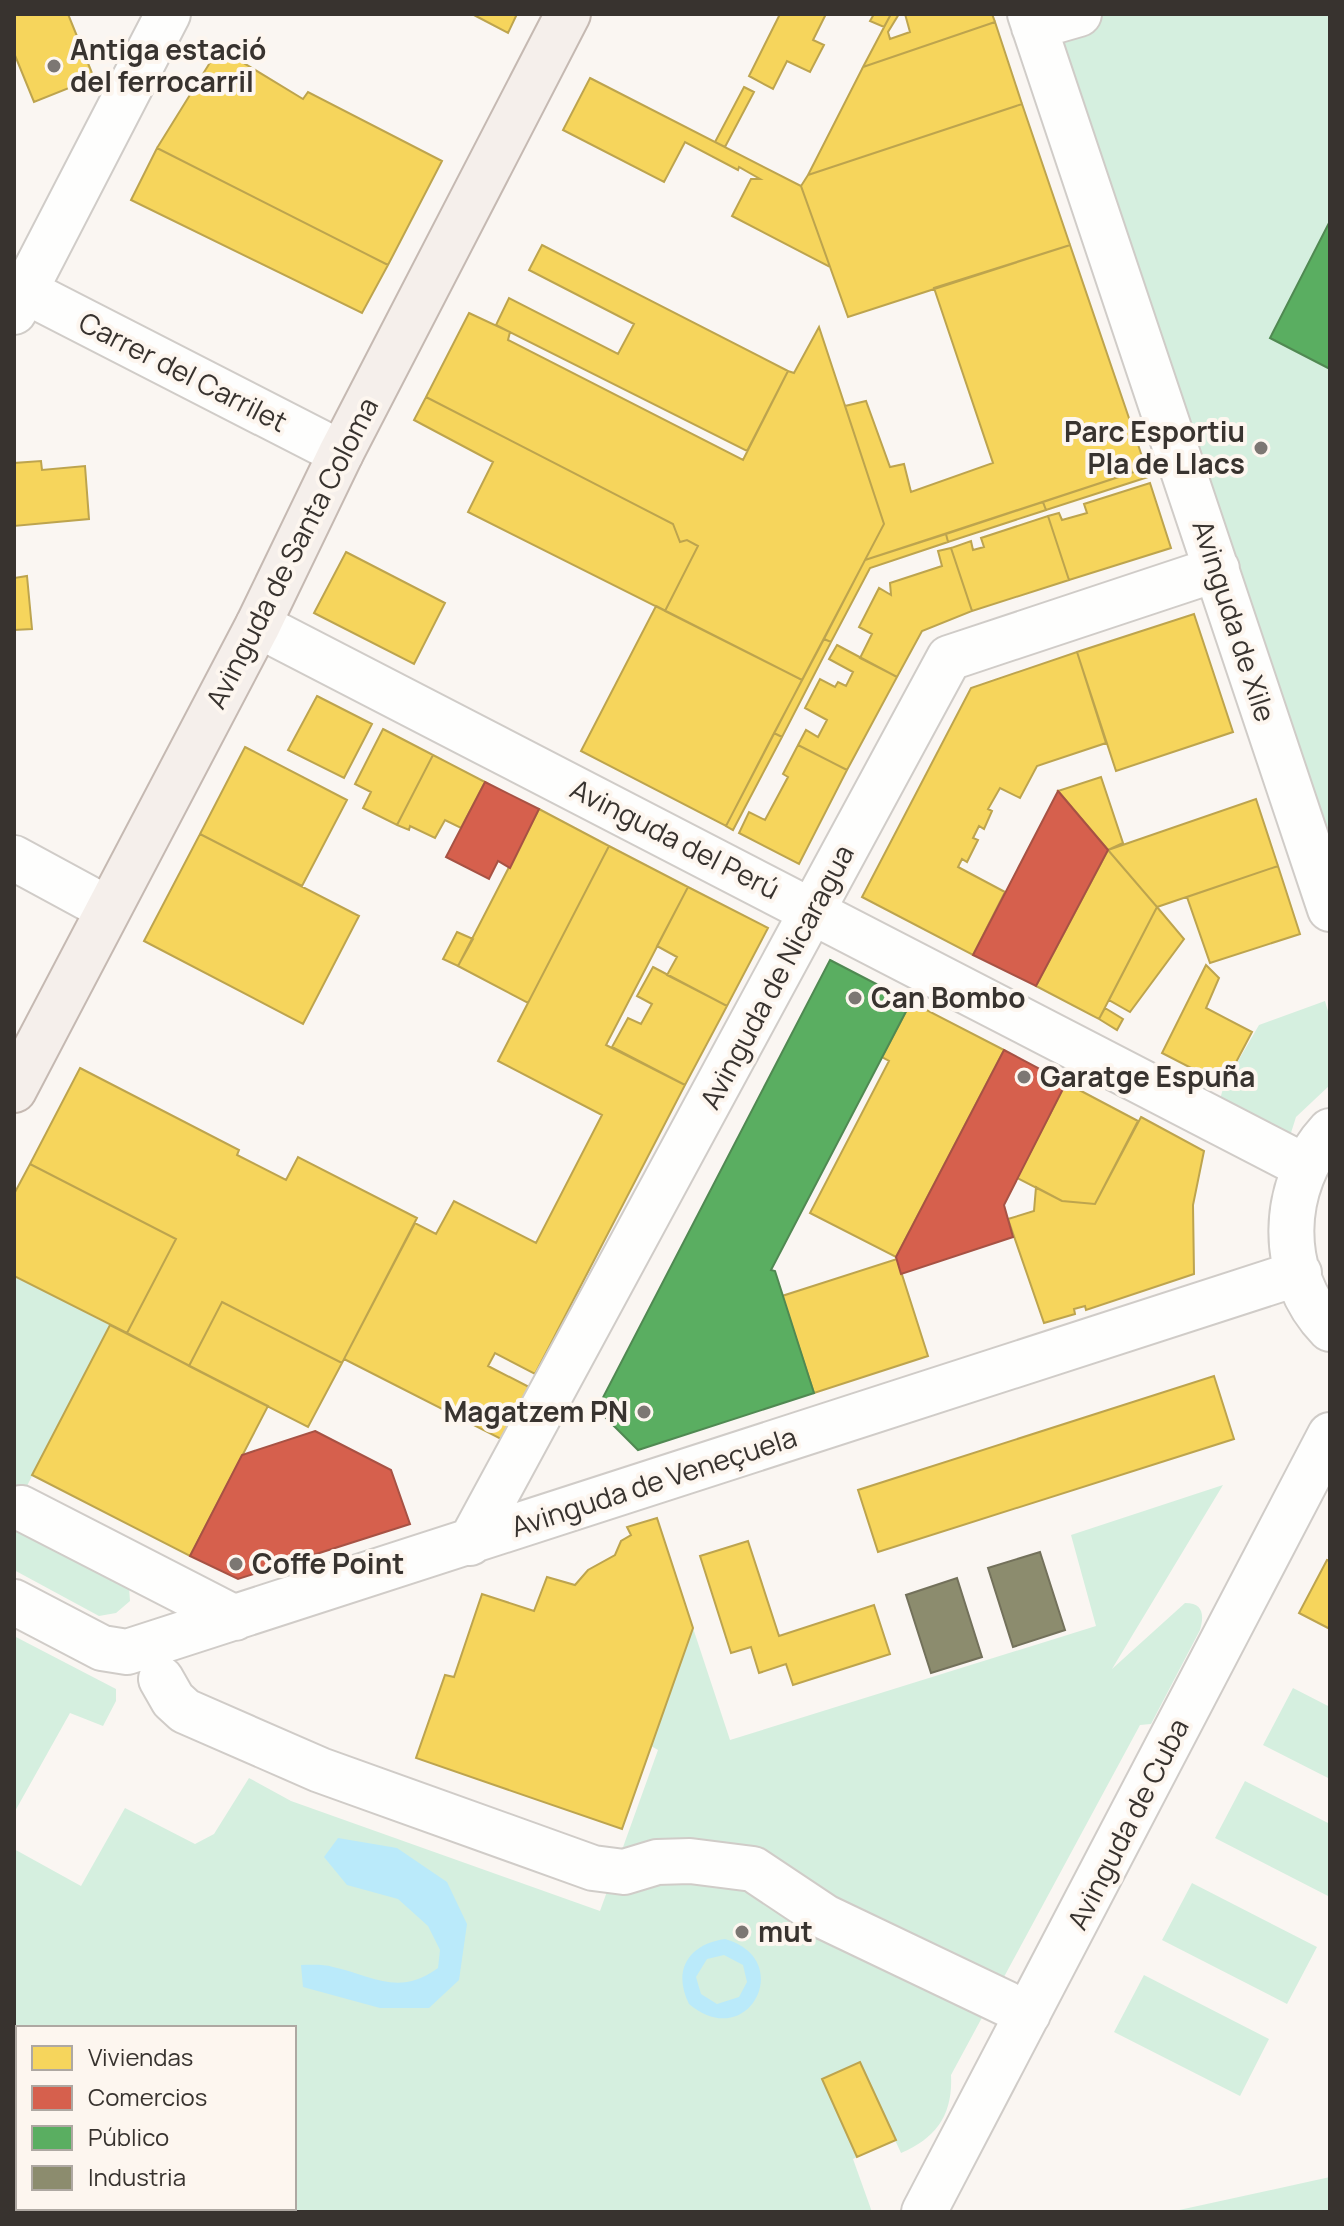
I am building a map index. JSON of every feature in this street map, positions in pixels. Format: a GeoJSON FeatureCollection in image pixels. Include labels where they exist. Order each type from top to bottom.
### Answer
{"type":"FeatureCollection","features":[{"type":"Feature","properties":{"kind":"main road","name":"Avinguda de Santa Coloma"},"geometry":{"type":"LineString","coordinates":[[14,1090],[258,625],[341,453],[568,14]]}},
{"type":"Feature","properties":{"kind":"street"},"geometry":{"type":"LineString","coordinates":[[20,302],[168,14]]}},
{"type":"Feature","properties":{"kind":"street"},"geometry":{"type":"LineString","coordinates":[[1032,21],[1079,14]]}},
{"type":"Feature","properties":{"kind":"street","name":"Avinguda de Xile"},"geometry":{"type":"LineString","coordinates":[[1032,21],[1330,909]]}},
{"type":"Feature","properties":{"kind":"street","name":"Carrer del Carrilet"},"geometry":{"type":"LineString","coordinates":[[20,302],[341,453]]}},
{"type":"Feature","properties":{"kind":"street","name":"Avinguda de Nicaragua"},"geometry":{"type":"LineString","coordinates":[[470,1543],[949,658],[1217,569]]}},
{"type":"Feature","properties":{"kind":"street","name":"Avinguda del Perú"},"geometry":{"type":"LineString","coordinates":[[258,625],[1304,1166]]}},
{"type":"Feature","properties":{"kind":"street"},"geometry":{"type":"LineString","coordinates":[[14,858],[108,909]]}},
{"type":"Feature","properties":{"kind":"street"},"geometry":{"type":"LineString","coordinates":[[1330,1131],[1304,1166],[1291,1212],[1292,1240],[1299,1273],[1306,1292],[1330,1329]]}},
{"type":"Feature","properties":{"kind":"street","name":"Avinguda de Veneçuela"},"geometry":{"type":"LineString","coordinates":[[14,1602],[102,1648],[127,1652],[1299,1273]]}},
{"type":"Feature","properties":{"kind":"street","name":"Avinguda de Cuba"},"geometry":{"type":"LineString","coordinates":[[924,2212],[1330,1435]]}},
{"type":"Feature","properties":{"kind":"street"},"geometry":{"type":"LineString","coordinates":[[21,1508],[235,1618]]}},
{"type":"Feature","properties":{"kind":"street"},"geometry":{"type":"LineString","coordinates":[[161,1679],[173,1700],[185,1711],[293,1759],[593,1868],[624,1872],[657,1862],[690,1861],[753,1869],[825,1917],[1028,2014]]}},
{"type":"Feature","properties":{"kind":"green space","name":"Parc Esportiu Pla de Llacs"},"geometry":{"type":"Polygon","coordinates":[[[1079,14],[1330,14],[1330,859],[1054,36],[1079,14]]]}},
{"type":"Feature","properties":{"kind":"green space"},"geometry":{"type":"Polygon","coordinates":[[[1325,1001],[1330,1018],[1330,1085],[1296,1117],[1290,1136],[1219,1103],[1224,1085],[1259,1025],[1325,1001]]]}},
{"type":"Feature","properties":{"kind":"green space"},"geometry":{"type":"Polygon","coordinates":[[[14,1276],[110,1325],[14,1511],[14,1276]]]}},
{"type":"Feature","properties":{"kind":"green space"},"geometry":{"type":"Polygon","coordinates":[[[1223,1485],[1112,1669],[1185,1603],[1196,1605],[1201,1611],[1200,1630],[1151,1724],[1140,1725],[951,2075],[949,2102],[940,2123],[924,2140],[901,2153],[895,2140],[853,2159],[872,2212],[14,2212],[14,1849],[81,1886],[125,1808],[195,1844],[214,1834],[249,1778],[291,1801],[600,1911],[658,1750],[651,1746],[693,1628],[730,1740],[1096,1626],[1071,1535],[1223,1485]]]}},
{"type":"Feature","properties":{"kind":"green space"},"geometry":{"type":"Polygon","coordinates":[[[14,1525],[129,1587],[130,1601],[116,1613],[99,1616],[14,1570],[14,1525]]]}},
{"type":"Feature","properties":{"kind":"green space"},"geometry":{"type":"Polygon","coordinates":[[[14,1636],[116,1689],[116,1701],[103,1726],[70,1713],[14,1813],[14,1636]]]}},
{"type":"Feature","properties":{"kind":"green space"},"geometry":{"type":"Polygon","coordinates":[[[1293,1688],[1330,1707],[1330,1779],[1263,1745],[1293,1688]]]}},
{"type":"Feature","properties":{"kind":"green space"},"geometry":{"type":"Polygon","coordinates":[[[1245,1781],[1330,1824],[1330,1897],[1215,1838],[1245,1781]]]}},
{"type":"Feature","properties":{"kind":"green space"},"geometry":{"type":"Polygon","coordinates":[[[1192,1883],[1317,1947],[1287,2004],[1162,1940],[1192,1883]]]}},
{"type":"Feature","properties":{"kind":"green space"},"geometry":{"type":"Polygon","coordinates":[[[1144,1975],[1269,2039],[1240,2096],[1114,2032],[1144,1975]]]}},
{"type":"Feature","properties":{"kind":"green space"},"geometry":{"type":"Polygon","coordinates":[[[1330,2177],[1330,2212],[1170,2212],[1330,2177]]]}},
{"type":"Feature","properties":{"kind":"water"},"geometry":{"type":"Polygon","coordinates":[[[338,1838],[397,1848],[447,1882],[467,1924],[459,1980],[429,2008],[380,2008],[303,1987],[301,1965],[329,1966],[398,1983],[424,1977],[438,1968],[440,1950],[428,1926],[398,1899],[347,1885],[324,1857],[338,1838]]]}},
{"type":"Feature","properties":{"kind":"water"},"geometry":{"type":"Polygon","coordinates":[[[725,1939],[747,1950],[758,1965],[761,1982],[756,1998],[745,2011],[730,2018],[710,2016],[689,2004],[684,1992],[682,1980],[687,1961],[702,1946],[725,1939]],[[724,1955],[707,1959],[696,1977],[701,1994],[717,2004],[739,1997],[747,1982],[743,1965],[724,1955]]]}},
{"type":"Feature","properties":{"kind":"building: Viviendas","name":"Antiga estació del ferrocarril"},"geometry":{"type":"Polygon","coordinates":[[[14,14],[68,14],[94,78],[34,102],[14,53],[14,14]]]}},
{"type":"Feature","properties":{"kind":"building: Viviendas"},"geometry":{"type":"Polygon","coordinates":[[[472,14],[517,14],[508,33],[472,14]]]}},
{"type":"Feature","properties":{"kind":"building: Viviendas"},"geometry":{"type":"Polygon","coordinates":[[[780,14],[826,14],[813,40],[824,45],[810,72],[787,61],[773,89],[749,76],[780,14]]]}},
{"type":"Feature","properties":{"kind":"building: Viviendas"},"geometry":{"type":"Polygon","coordinates":[[[874,14],[891,14],[884,27],[870,21],[874,14]]]}},
{"type":"Feature","properties":{"kind":"building: Viviendas"},"geometry":{"type":"Polygon","coordinates":[[[891,14],[899,14],[888,32],[890,39],[910,32],[905,14],[992,14],[995,22],[863,67],[891,14]]]}},
{"type":"Feature","properties":{"kind":"building: Viviendas"},"geometry":{"type":"Polygon","coordinates":[[[995,22],[1022,104],[808,175],[863,67],[995,22]]]}},
{"type":"Feature","properties":{"kind":"building: Viviendas"},"geometry":{"type":"Polygon","coordinates":[[[219,48],[303,99],[308,92],[442,161],[388,265],[157,148],[219,48]]]}},
{"type":"Feature","properties":{"kind":"building: Viviendas"},"geometry":{"type":"Polygon","coordinates":[[[590,78],[801,186],[830,267],[732,216],[751,179],[760,179],[739,167],[738,170],[685,142],[664,182],[563,130],[590,78]]]}},
{"type":"Feature","properties":{"kind":"building: Viviendas"},"geometry":{"type":"Polygon","coordinates":[[[744,87],[754,92],[725,147],[715,142],[744,87]]]}},
{"type":"Feature","properties":{"kind":"building: Viviendas"},"geometry":{"type":"Polygon","coordinates":[[[1022,104],[1070,245],[848,317],[801,186],[808,175],[1022,104]]]}},
{"type":"Feature","properties":{"kind":"building: Viviendas"},"geometry":{"type":"Polygon","coordinates":[[[157,148],[388,265],[362,313],[131,200],[157,148]]]}},
{"type":"Feature","properties":{"kind":"building: Viviendas"},"geometry":{"type":"Polygon","coordinates":[[[542,245],[788,371],[747,451],[496,325],[509,298],[618,354],[634,324],[529,270],[542,245]]]}},
{"type":"Feature","properties":{"kind":"building: Viviendas"},"geometry":{"type":"Polygon","coordinates":[[[1070,245],[1146,468],[865,560],[884,524],[845,406],[866,401],[890,467],[904,464],[911,492],[993,463],[934,288],[1070,245]]]}},
{"type":"Feature","properties":{"kind":"building: Viviendas"},"geometry":{"type":"Polygon","coordinates":[[[469,313],[510,332],[508,340],[743,460],[788,371],[794,373],[819,327],[884,524],[802,680],[665,611],[698,546],[687,540],[680,542],[673,524],[426,397],[469,313]]]}},
{"type":"Feature","properties":{"kind":"building: Viviendas"},"geometry":{"type":"Polygon","coordinates":[[[426,397],[673,524],[680,542],[687,540],[698,546],[665,611],[468,512],[493,462],[414,420],[426,397]]]}},
{"type":"Feature","properties":{"kind":"building: Viviendas"},"geometry":{"type":"Polygon","coordinates":[[[41,461],[42,470],[85,466],[89,519],[14,526],[14,463],[41,461]]]}},
{"type":"Feature","properties":{"kind":"building: Viviendas"},"geometry":{"type":"Polygon","coordinates":[[[1146,468],[1148,477],[1046,510],[1043,502],[1146,468]]]}},
{"type":"Feature","properties":{"kind":"building: Viviendas"},"geometry":{"type":"Polygon","coordinates":[[[1150,483],[1171,548],[1069,580],[1048,516],[1059,513],[1062,520],[1087,513],[1084,504],[1150,483]]]}},
{"type":"Feature","properties":{"kind":"building: Viviendas"},"geometry":{"type":"Polygon","coordinates":[[[1043,502],[1046,510],[948,542],[946,534],[1043,502]]]}},
{"type":"Feature","properties":{"kind":"building: Viviendas"},"geometry":{"type":"Polygon","coordinates":[[[1048,516],[1069,580],[972,611],[951,548],[971,541],[973,550],[984,547],[981,538],[1048,516]]]}},
{"type":"Feature","properties":{"kind":"building: Viviendas"},"geometry":{"type":"Polygon","coordinates":[[[946,534],[948,542],[870,568],[831,642],[824,639],[865,560],[946,534]]]}},
{"type":"Feature","properties":{"kind":"building: Viviendas"},"geometry":{"type":"Polygon","coordinates":[[[951,548],[972,611],[922,631],[897,677],[860,658],[872,634],[859,627],[879,588],[891,595],[890,583],[942,566],[938,551],[951,548]]]}},
{"type":"Feature","properties":{"kind":"building: Viviendas"},"geometry":{"type":"Polygon","coordinates":[[[346,552],[445,603],[414,664],[314,613],[346,552]]]}},
{"type":"Feature","properties":{"kind":"building: Viviendas"},"geometry":{"type":"Polygon","coordinates":[[[27,576],[32,629],[14,630],[14,578],[27,576]]]}},
{"type":"Feature","properties":{"kind":"building: Viviendas"},"geometry":{"type":"Polygon","coordinates":[[[656,606],[802,680],[726,826],[581,751],[656,606]]]}},
{"type":"Feature","properties":{"kind":"building: Viviendas"},"geometry":{"type":"Polygon","coordinates":[[[1194,614],[1233,732],[1116,771],[1077,652],[1194,614]]]}},
{"type":"Feature","properties":{"kind":"building: Viviendas"},"geometry":{"type":"Polygon","coordinates":[[[824,639],[831,642],[782,737],[774,733],[824,639]]]}},
{"type":"Feature","properties":{"kind":"building: Viviendas"},"geometry":{"type":"Polygon","coordinates":[[[837,645],[897,677],[847,770],[798,745],[806,730],[818,737],[827,720],[805,708],[820,679],[835,687],[838,682],[846,686],[853,672],[829,659],[837,645]]]}},
{"type":"Feature","properties":{"kind":"building: Viviendas"},"geometry":{"type":"Polygon","coordinates":[[[1077,652],[1106,743],[1037,766],[1020,798],[1000,788],[988,809],[992,811],[984,829],[979,826],[973,838],[978,840],[967,862],[962,859],[958,867],[1005,892],[973,955],[862,897],[971,688],[1077,652]]]}},
{"type":"Feature","properties":{"kind":"building: Viviendas"},"geometry":{"type":"Polygon","coordinates":[[[317,696],[372,724],[344,778],[288,750],[317,696]]]}},
{"type":"Feature","properties":{"kind":"building: Viviendas"},"geometry":{"type":"Polygon","coordinates":[[[383,729],[433,755],[397,825],[363,808],[371,792],[355,784],[383,729]]]}},
{"type":"Feature","properties":{"kind":"building: Viviendas"},"geometry":{"type":"Polygon","coordinates":[[[774,733],[782,737],[733,830],[726,826],[774,733]]]}},
{"type":"Feature","properties":{"kind":"building: Viviendas"},"geometry":{"type":"Polygon","coordinates":[[[798,745],[847,770],[799,864],[739,833],[749,812],[765,820],[788,777],[783,774],[798,745]]]}},
{"type":"Feature","properties":{"kind":"building: Viviendas"},"geometry":{"type":"Polygon","coordinates":[[[245,747],[347,800],[302,886],[200,834],[245,747]]]}},
{"type":"Feature","properties":{"kind":"building: Viviendas"},"geometry":{"type":"Polygon","coordinates":[[[433,755],[485,782],[461,828],[445,820],[435,838],[410,826],[409,830],[397,825],[433,755]]]}},
{"type":"Feature","properties":{"kind":"building: Viviendas"},"geometry":{"type":"Polygon","coordinates":[[[1101,777],[1123,843],[1108,850],[1058,791],[1101,777]]]}},
{"type":"Feature","properties":{"kind":"building: Viviendas"},"geometry":{"type":"Polygon","coordinates":[[[1256,799],[1278,866],[1157,907],[1108,850],[1256,799]]]}},
{"type":"Feature","properties":{"kind":"building: Viviendas"},"geometry":{"type":"Polygon","coordinates":[[[539,809],[609,846],[528,1003],[458,966],[539,809]]]}},
{"type":"Feature","properties":{"kind":"building: Viviendas"},"geometry":{"type":"Polygon","coordinates":[[[200,834],[359,916],[303,1024],[144,941],[200,834]]]}},
{"type":"Feature","properties":{"kind":"building: Viviendas"},"geometry":{"type":"Polygon","coordinates":[[[609,846],[688,887],[606,1045],[685,1085],[535,1374],[495,1353],[488,1366],[529,1387],[501,1439],[344,1359],[415,1223],[436,1234],[454,1201],[536,1243],[602,1115],[498,1061],[609,846]]]}},
{"type":"Feature","properties":{"kind":"building: Viviendas"},"geometry":{"type":"Polygon","coordinates":[[[1108,850],[1157,907],[1099,1019],[1036,986],[1108,850]]]}},
{"type":"Feature","properties":{"kind":"building: Viviendas"},"geometry":{"type":"Polygon","coordinates":[[[1278,866],[1300,934],[1210,963],[1187,897],[1278,866]]]}},
{"type":"Feature","properties":{"kind":"building: Viviendas"},"geometry":{"type":"Polygon","coordinates":[[[688,887],[768,928],[727,1006],[667,975],[677,957],[657,946],[688,887]]]}},
{"type":"Feature","properties":{"kind":"building: Viviendas"},"geometry":{"type":"Polygon","coordinates":[[[1157,907],[1184,939],[1130,1012],[1109,1000],[1157,907]]]}},
{"type":"Feature","properties":{"kind":"building: Viviendas"},"geometry":{"type":"Polygon","coordinates":[[[457,932],[473,939],[458,966],[443,959],[457,932]]]}},
{"type":"Feature","properties":{"kind":"building: Viviendas"},"geometry":{"type":"Polygon","coordinates":[[[1206,965],[1219,978],[1206,1008],[1252,1032],[1224,1085],[1162,1053],[1206,965]]]}},
{"type":"Feature","properties":{"kind":"building: Viviendas"},"geometry":{"type":"Polygon","coordinates":[[[653,967],[727,1006],[685,1085],[612,1047],[628,1018],[641,1024],[652,1004],[637,996],[653,967]]]}},
{"type":"Feature","properties":{"kind":"building: Viviendas"},"geometry":{"type":"Polygon","coordinates":[[[911,1002],[1004,1050],[896,1257],[810,1213],[889,1061],[882,1057],[911,1002]]]}},
{"type":"Feature","properties":{"kind":"building: Viviendas"},"geometry":{"type":"Polygon","coordinates":[[[1105,1008],[1123,1019],[1117,1030],[1099,1019],[1105,1008]]]}},
{"type":"Feature","properties":{"kind":"building: Viviendas"},"geometry":{"type":"Polygon","coordinates":[[[80,1068],[239,1150],[237,1155],[286,1180],[298,1157],[417,1218],[342,1363],[222,1302],[189,1366],[127,1333],[176,1239],[30,1164],[80,1068]]]}},
{"type":"Feature","properties":{"kind":"building: Viviendas"},"geometry":{"type":"Polygon","coordinates":[[[1066,1083],[1138,1121],[1095,1204],[1062,1201],[1017,1178],[1066,1083]]]}},
{"type":"Feature","properties":{"kind":"building: Viviendas"},"geometry":{"type":"Polygon","coordinates":[[[1141,1117],[1204,1151],[1193,1205],[1194,1274],[1086,1310],[1085,1306],[1074,1309],[1075,1314],[1044,1323],[1008,1219],[1034,1211],[1036,1187],[1062,1201],[1095,1204],[1141,1117]]]}},
{"type":"Feature","properties":{"kind":"building: Viviendas"},"geometry":{"type":"Polygon","coordinates":[[[30,1164],[176,1239],[127,1333],[14,1276],[14,1194],[30,1164]]]}},
{"type":"Feature","properties":{"kind":"building: Viviendas"},"geometry":{"type":"Polygon","coordinates":[[[897,1259],[928,1356],[814,1393],[782,1296],[897,1259]]]}},
{"type":"Feature","properties":{"kind":"building: Viviendas"},"geometry":{"type":"Polygon","coordinates":[[[222,1302],[342,1363],[308,1427],[189,1366],[222,1302]]]}},
{"type":"Feature","properties":{"kind":"building: Viviendas"},"geometry":{"type":"Polygon","coordinates":[[[110,1325],[268,1406],[190,1556],[32,1475],[110,1325]]]}},
{"type":"Feature","properties":{"kind":"building: Viviendas"},"geometry":{"type":"Polygon","coordinates":[[[1214,1376],[1234,1439],[878,1552],[858,1490],[1214,1376]]]}},
{"type":"Feature","properties":{"kind":"building: Viviendas"},"geometry":{"type":"Polygon","coordinates":[[[657,1518],[693,1628],[622,1829],[416,1758],[445,1675],[454,1677],[482,1594],[534,1611],[547,1577],[575,1585],[588,1570],[615,1555],[621,1541],[631,1535],[627,1527],[657,1518]]]}},
{"type":"Feature","properties":{"kind":"building: Viviendas"},"geometry":{"type":"Polygon","coordinates":[[[748,1541],[779,1636],[874,1605],[890,1654],[793,1685],[786,1664],[759,1673],[751,1647],[731,1653],[700,1556],[748,1541]]]}},
{"type":"Feature","properties":{"kind":"building: Viviendas"},"geometry":{"type":"Polygon","coordinates":[[[1327,1560],[1330,1561],[1330,1629],[1299,1613],[1327,1560]]]}},
{"type":"Feature","properties":{"kind":"building: Viviendas"},"geometry":{"type":"Polygon","coordinates":[[[860,2062],[896,2140],[857,2157],[822,2079],[860,2062]]]}},
{"type":"Feature","properties":{"kind":"building: Comercios"},"geometry":{"type":"Polygon","coordinates":[[[485,782],[539,809],[510,868],[498,861],[489,879],[446,857],[485,782]]]}},
{"type":"Feature","properties":{"kind":"building: Comercios"},"geometry":{"type":"Polygon","coordinates":[[[1058,791],[1108,850],[1036,986],[973,955],[1058,791]]]}},
{"type":"Feature","properties":{"kind":"building: Comercios"},"geometry":{"type":"Polygon","coordinates":[[[1004,1050],[1066,1083],[1004,1205],[1013,1237],[901,1274],[896,1257],[1004,1050]]]}},
{"type":"Feature","properties":{"kind":"building: Comercios"},"geometry":{"type":"Polygon","coordinates":[[[315,1431],[391,1470],[410,1524],[238,1579],[190,1556],[242,1455],[315,1431]]]}},
{"type":"Feature","properties":{"kind":"building: Público"},"geometry":{"type":"Polygon","coordinates":[[[1330,221],[1330,369],[1270,338],[1330,221]]]}},
{"type":"Feature","properties":{"kind":"building: Público"},"geometry":{"type":"Polygon","coordinates":[[[830,960],[911,1002],[771,1270],[775,1271],[814,1393],[638,1450],[597,1409],[830,960]]]}},
{"type":"Feature","properties":{"kind":"building: Industria"},"geometry":{"type":"Polygon","coordinates":[[[1040,1552],[1065,1630],[1013,1647],[988,1568],[1040,1552]]]}},
{"type":"Feature","properties":{"kind":"building: Industria"},"geometry":{"type":"Polygon","coordinates":[[[957,1578],[982,1657],[931,1673],[906,1595],[957,1578]]]}},
{"type":"Feature","properties":{"kind":"place","name":"Antiga estació del ferrocarril"},"geometry":{"type":"Point","coordinates":[54,66]}},
{"type":"Feature","properties":{"kind":"place","name":"Parc Esportiu Pla de Llacs"},"geometry":{"type":"Point","coordinates":[1261,448]}},
{"type":"Feature","properties":{"kind":"place","name":"Can Bombo"},"geometry":{"type":"Point","coordinates":[855,998]}},
{"type":"Feature","properties":{"kind":"place","name":"Garatge Espuña"},"geometry":{"type":"Point","coordinates":[1024,1077]}},
{"type":"Feature","properties":{"kind":"place","name":"Magatzem PN"},"geometry":{"type":"Point","coordinates":[644,1412]}},
{"type":"Feature","properties":{"kind":"place","name":"Coffe Point"},"geometry":{"type":"Point","coordinates":[236,1564]}},
{"type":"Feature","properties":{"kind":"place","name":"mut"},"geometry":{"type":"Point","coordinates":[742,1932]}}]}
